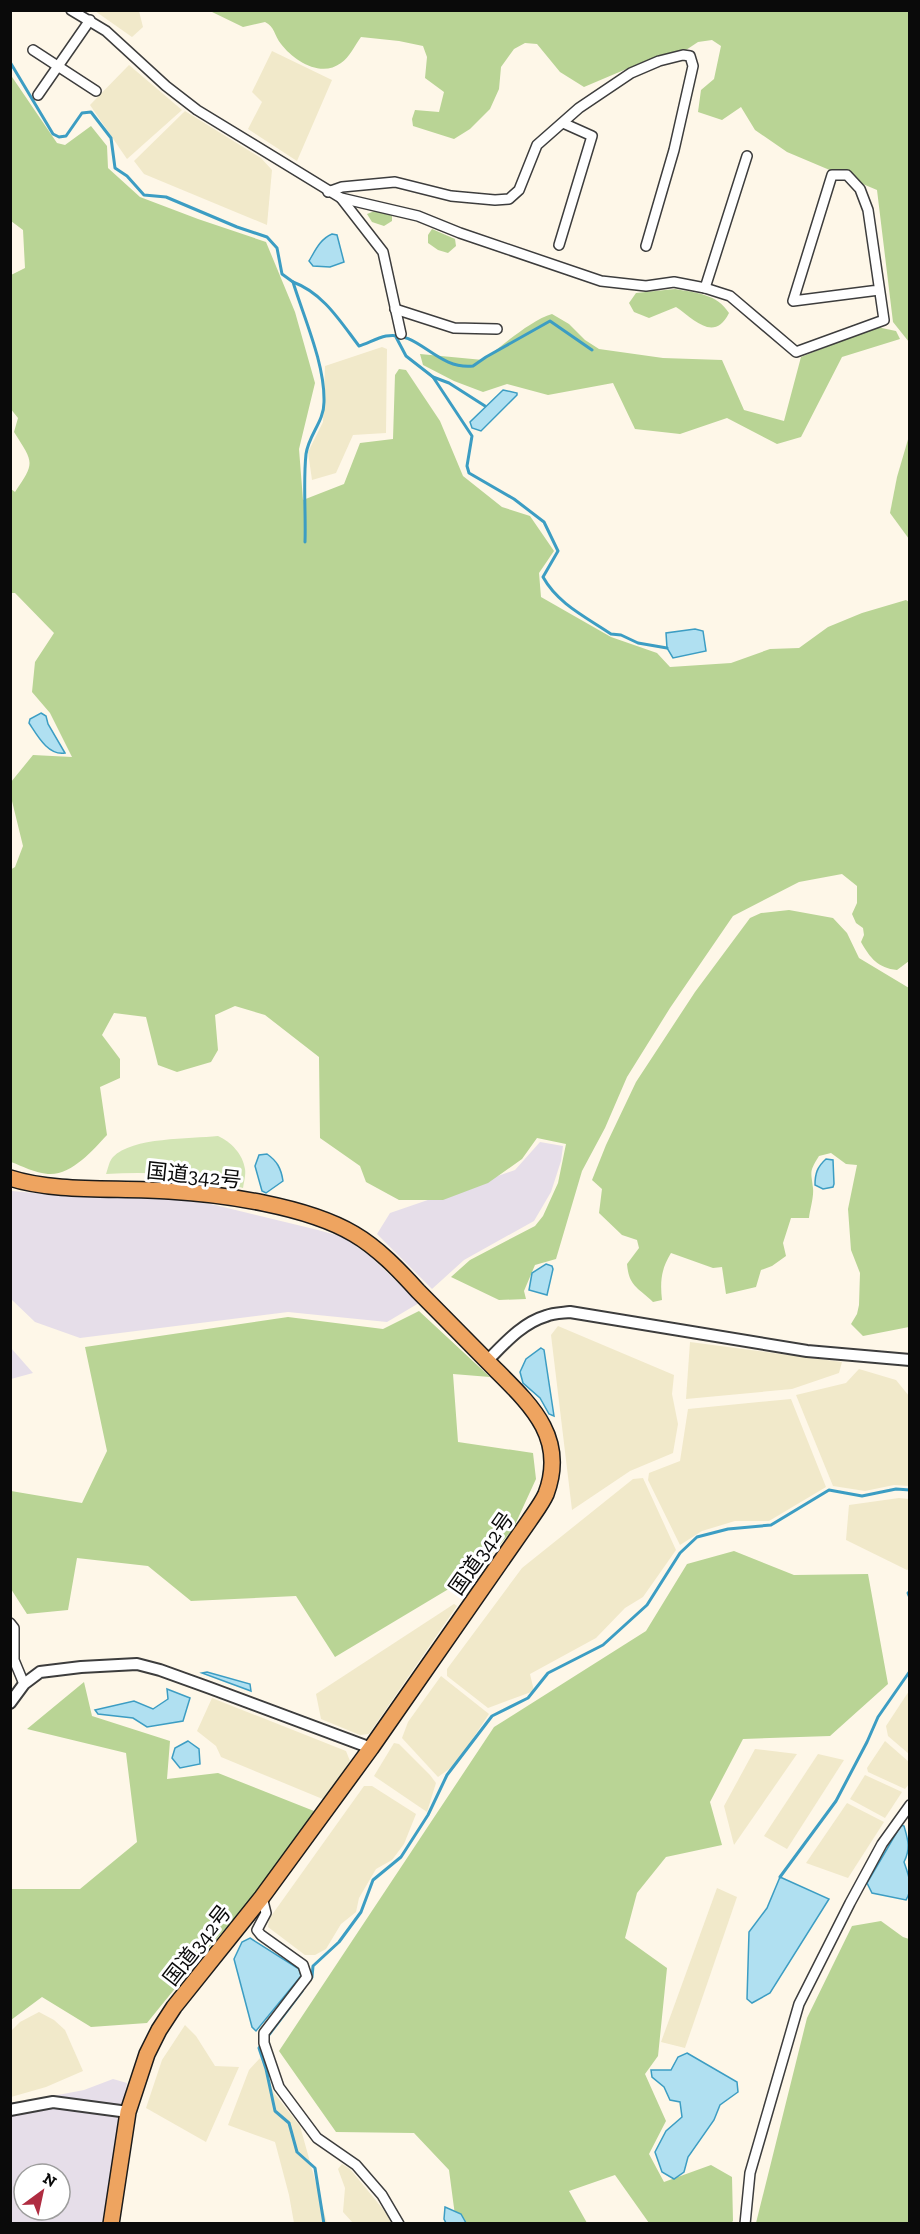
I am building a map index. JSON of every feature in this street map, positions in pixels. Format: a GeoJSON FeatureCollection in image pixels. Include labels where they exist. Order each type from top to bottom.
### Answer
{"type":"FeatureCollection","features":[{"type":"Feature","properties":{"kind":"highway","name":"国道342号"},"geometry":{"type":"LineString","coordinates":[[10,1178],[38,1185],[170,1191],[219,1197],[265,1205],[330,1223],[353,1233],[380,1254],[523,1397],[543,1425],[550,1442],[552,1467],[546,1495],[371,1748],[262,1897],[174,2007],[159,2030],[147,2054],[128,2112],[111,2223]]}},
{"type":"Feature","properties":{"kind":"street"},"geometry":{"type":"LineString","coordinates":[[71,10],[106,31],[166,86],[197,110],[328,192],[341,198],[418,216],[460,233],[601,281],[646,285],[674,282],[730,296],[796,351],[884,320],[868,210],[860,189],[847,175],[832,175],[793,301],[879,290]]}},
{"type":"Feature","properties":{"kind":"street"},"geometry":{"type":"LineString","coordinates":[[38,95],[90,20]]}},
{"type":"Feature","properties":{"kind":"street"},"geometry":{"type":"LineString","coordinates":[[33,50],[96,91]]}},
{"type":"Feature","properties":{"kind":"street"},"geometry":{"type":"LineString","coordinates":[[328,192],[342,187],[395,182],[451,196],[508,199],[519,190],[537,145],[542,139],[594,96],[631,73],[659,61],[683,55],[690,56],[693,59],[674,150],[646,246]]}},
{"type":"Feature","properties":{"kind":"street"},"geometry":{"type":"LineString","coordinates":[[559,245],[592,136],[563,123]]}},
{"type":"Feature","properties":{"kind":"street"},"geometry":{"type":"LineString","coordinates":[[705,288],[747,156]]}},
{"type":"Feature","properties":{"kind":"street"},"geometry":{"type":"LineString","coordinates":[[341,198],[383,252],[401,333]]}},
{"type":"Feature","properties":{"kind":"street"},"geometry":{"type":"LineString","coordinates":[[395,309],[454,328],[497,329]]}},
{"type":"Feature","properties":{"kind":"street"},"geometry":{"type":"LineString","coordinates":[[486,1361],[530,1323],[546,1316],[570,1312],[807,1351],[909,1360]]}},
{"type":"Feature","properties":{"kind":"street"},"geometry":{"type":"LineString","coordinates":[[10,1623],[14,1628],[14,1660],[24,1684]]}},
{"type":"Feature","properties":{"kind":"street"},"geometry":{"type":"LineString","coordinates":[[10,1703],[24,1684],[40,1672],[137,1664],[160,1670],[371,1748]]}},
{"type":"Feature","properties":{"kind":"street"},"geometry":{"type":"LineString","coordinates":[[745,2223],[750,2173],[799,2004],[882,1844],[909,1805]]}},
{"type":"Feature","properties":{"kind":"street"},"geometry":{"type":"LineString","coordinates":[[262,1897],[266,1913],[257,1930],[303,1965],[307,1977],[264,2033],[264,2043],[279,2087],[316,2138],[356,2164],[382,2194],[399,2223]]}},
{"type":"Feature","properties":{"kind":"street"},"geometry":{"type":"LineString","coordinates":[[10,2110],[53,2102],[128,2112]]}},
{"type":"Feature","properties":{"kind":"shaded area"},"geometry":{"type":"Polygon","coordinates":[[[95,11],[139,11],[143,27],[132,37],[95,11]]]}},
{"type":"Feature","properties":{"kind":"shaded area"},"geometry":{"type":"Polygon","coordinates":[[[272,51],[332,80],[297,161],[248,129],[262,102],[252,92],[272,51]]]}},
{"type":"Feature","properties":{"kind":"shaded area"},"geometry":{"type":"Polygon","coordinates":[[[129,65],[182,110],[127,159],[90,105],[129,65]]]}},
{"type":"Feature","properties":{"kind":"shaded area"},"geometry":{"type":"Polygon","coordinates":[[[185,111],[261,158],[272,170],[267,225],[144,174],[134,161],[185,111]]]}},
{"type":"Feature","properties":{"kind":"shaded area"},"geometry":{"type":"Polygon","coordinates":[[[382,347],[387,349],[386,433],[353,435],[336,473],[312,480],[308,452],[323,422],[325,366],[382,347]]]}},
{"type":"Feature","properties":{"kind":"shaded area"},"geometry":{"type":"Polygon","coordinates":[[[540,1142],[563,1146],[561,1161],[551,1192],[534,1221],[464,1260],[432,1289],[377,1234],[390,1213],[515,1170],[540,1142]]]}},
{"type":"Feature","properties":{"kind":"shaded area"},"geometry":{"type":"Polygon","coordinates":[[[12,1191],[173,1199],[211,1204],[318,1230],[343,1237],[370,1256],[419,1303],[387,1322],[288,1312],[80,1338],[35,1322],[11,1299],[12,1191]]]}},
{"type":"Feature","properties":{"kind":"shaded area"},"geometry":{"type":"Polygon","coordinates":[[[558,1326],[674,1375],[672,1394],[678,1424],[673,1453],[630,1471],[572,1510],[551,1335],[558,1326]]]}},
{"type":"Feature","properties":{"kind":"shaded area"},"geometry":{"type":"Polygon","coordinates":[[[690,1342],[842,1362],[839,1373],[792,1389],[686,1399],[690,1342]]]}},
{"type":"Feature","properties":{"kind":"shaded area"},"geometry":{"type":"Polygon","coordinates":[[[11,1348],[33,1373],[11,1379],[11,1348]]]}},
{"type":"Feature","properties":{"kind":"shaded area"},"geometry":{"type":"Polygon","coordinates":[[[859,1369],[896,1380],[909,1396],[909,1486],[894,1485],[865,1491],[833,1486],[796,1395],[846,1383],[859,1369]]]}},
{"type":"Feature","properties":{"kind":"shaded area"},"geometry":{"type":"Polygon","coordinates":[[[791,1399],[826,1487],[769,1521],[735,1521],[702,1531],[680,1545],[648,1480],[649,1473],[680,1461],[688,1409],[791,1399]]]}},
{"type":"Feature","properties":{"kind":"shaded area"},"geometry":{"type":"Polygon","coordinates":[[[643,1478],[676,1550],[643,1597],[625,1608],[596,1638],[530,1674],[534,1691],[488,1708],[447,1676],[447,1669],[522,1568],[633,1479],[643,1478]]]}},
{"type":"Feature","properties":{"kind":"shaded area"},"geometry":{"type":"Polygon","coordinates":[[[899,1498],[909,1499],[910,1568],[907,1570],[846,1540],[849,1505],[899,1498]]]}},
{"type":"Feature","properties":{"kind":"shaded area"},"geometry":{"type":"Polygon","coordinates":[[[454,1604],[457,1606],[369,1734],[360,1735],[321,1719],[316,1694],[454,1604]]]}},
{"type":"Feature","properties":{"kind":"shaded area"},"geometry":{"type":"Polygon","coordinates":[[[441,1676],[489,1714],[456,1764],[438,1777],[402,1738],[408,1722],[441,1676]]]}},
{"type":"Feature","properties":{"kind":"shaded area"},"geometry":{"type":"Polygon","coordinates":[[[909,1691],[909,1754],[888,1736],[886,1726],[909,1691]]]}},
{"type":"Feature","properties":{"kind":"shaded area"},"geometry":{"type":"Polygon","coordinates":[[[212,1698],[346,1751],[350,1761],[325,1800],[221,1757],[216,1746],[197,1731],[212,1698]]]}},
{"type":"Feature","properties":{"kind":"shaded area"},"geometry":{"type":"Polygon","coordinates":[[[885,1741],[909,1762],[909,1784],[905,1789],[868,1772],[867,1768],[885,1741]]]}},
{"type":"Feature","properties":{"kind":"shaded area"},"geometry":{"type":"Polygon","coordinates":[[[394,1743],[399,1744],[436,1783],[427,1812],[374,1776],[394,1743]]]}},
{"type":"Feature","properties":{"kind":"shaded area"},"geometry":{"type":"Polygon","coordinates":[[[755,1749],[797,1754],[734,1845],[724,1806],[755,1749]]]}},
{"type":"Feature","properties":{"kind":"shaded area"},"geometry":{"type":"Polygon","coordinates":[[[818,1754],[844,1760],[787,1849],[764,1836],[818,1754]]]}},
{"type":"Feature","properties":{"kind":"shaded area"},"geometry":{"type":"Polygon","coordinates":[[[865,1775],[902,1792],[885,1818],[850,1799],[865,1775]]]}},
{"type":"Feature","properties":{"kind":"shaded area"},"geometry":{"type":"Polygon","coordinates":[[[364,1786],[372,1786],[416,1814],[404,1844],[392,1860],[376,1869],[359,1898],[356,1912],[341,1924],[326,1949],[315,1955],[305,1955],[268,1927],[269,1919],[364,1786]]]}},
{"type":"Feature","properties":{"kind":"shaded area"},"geometry":{"type":"Polygon","coordinates":[[[847,1803],[884,1822],[848,1878],[806,1863],[847,1803]]]}},
{"type":"Feature","properties":{"kind":"shaded area"},"geometry":{"type":"Polygon","coordinates":[[[717,1888],[737,1897],[685,2048],[661,2042],[717,1888]]]}},
{"type":"Feature","properties":{"kind":"shaded area"},"geometry":{"type":"Polygon","coordinates":[[[39,2012],[54,2020],[65,2030],[83,2071],[46,2087],[11,2097],[11,2031],[20,2022],[39,2012]]]}},
{"type":"Feature","properties":{"kind":"shaded area"},"geometry":{"type":"Polygon","coordinates":[[[185,2025],[196,2036],[215,2066],[239,2067],[206,2142],[146,2108],[162,2060],[185,2025]]]}},
{"type":"Feature","properties":{"kind":"shaded area"},"geometry":{"type":"Polygon","coordinates":[[[260,2058],[274,2093],[300,2126],[327,2223],[294,2223],[275,2142],[228,2125],[249,2070],[260,2058]]]}},
{"type":"Feature","properties":{"kind":"shaded area"},"geometry":{"type":"Polygon","coordinates":[[[113,2079],[127,2083],[102,2223],[11,2224],[11,2104],[84,2090],[113,2079]]]}},
{"type":"Feature","properties":{"kind":"shaded area"},"geometry":{"type":"Polygon","coordinates":[[[342,2164],[350,2169],[387,2214],[391,2223],[353,2223],[343,2212],[345,2188],[338,2169],[342,2164]]]}},
{"type":"Feature","properties":{"kind":"green space"},"geometry":{"type":"Polygon","coordinates":[[[210,11],[909,11],[909,342],[893,322],[877,190],[787,152],[755,130],[741,107],[722,120],[698,112],[701,90],[714,79],[721,46],[712,40],[698,42],[686,50],[657,56],[584,87],[560,72],[537,44],[525,43],[514,49],[501,67],[499,89],[490,109],[470,129],[454,139],[413,126],[412,119],[415,110],[439,112],[444,92],[425,78],[427,57],[423,46],[361,37],[344,61],[333,67],[317,68],[308,66],[286,50],[271,26],[265,22],[243,27],[210,11]]]}},
{"type":"Feature","properties":{"kind":"green space"},"geometry":{"type":"Polygon","coordinates":[[[10,74],[57,143],[65,145],[91,126],[107,146],[108,168],[140,197],[266,242],[295,312],[315,383],[299,449],[303,500],[344,484],[360,443],[393,439],[395,375],[399,369],[406,370],[440,421],[463,476],[502,507],[530,516],[554,551],[539,573],[541,597],[611,637],[657,653],[670,667],[731,663],[770,649],[799,648],[828,627],[862,613],[906,600],[909,602],[909,961],[897,970],[890,969],[875,961],[868,953],[861,942],[864,935],[863,928],[856,923],[852,914],[857,903],[857,886],[842,874],[799,882],[733,916],[670,1008],[627,1077],[605,1128],[582,1171],[556,1259],[535,1265],[524,1291],[526,1299],[499,1300],[451,1277],[470,1260],[535,1226],[543,1216],[558,1183],[566,1144],[537,1138],[522,1159],[488,1183],[443,1200],[399,1200],[366,1182],[360,1166],[320,1138],[319,1057],[265,1015],[235,1006],[215,1015],[218,1050],[211,1062],[177,1072],[158,1065],[146,1017],[114,1013],[102,1035],[120,1059],[120,1078],[100,1087],[107,1135],[81,1161],[57,1174],[38,1172],[11,1162],[10,870],[15,867],[23,846],[11,797],[11,782],[33,755],[72,757],[50,713],[32,692],[35,662],[54,633],[15,593],[11,593],[11,489],[15,492],[30,462],[14,432],[18,418],[10,408],[11,275],[25,268],[23,230],[11,221],[10,74]]]}},
{"type":"Feature","properties":{"kind":"green space"},"geometry":{"type":"Polygon","coordinates":[[[377,210],[392,216],[392,221],[384,226],[372,222],[367,214],[377,210]]]}},
{"type":"Feature","properties":{"kind":"green space"},"geometry":{"type":"Polygon","coordinates":[[[432,229],[455,239],[456,246],[448,253],[428,243],[428,235],[432,229]]]}},
{"type":"Feature","properties":{"kind":"green space"},"geometry":{"type":"Polygon","coordinates":[[[675,289],[712,298],[729,313],[723,322],[710,327],[697,322],[676,307],[649,318],[634,312],[629,303],[636,293],[675,289]]]}},
{"type":"Feature","properties":{"kind":"green space"},"geometry":{"type":"Polygon","coordinates":[[[552,314],[569,324],[585,340],[599,349],[663,358],[722,360],[744,410],[784,421],[801,357],[877,327],[896,331],[900,339],[842,357],[801,437],[777,444],[727,418],[680,434],[635,429],[613,383],[548,395],[507,384],[483,392],[454,381],[423,365],[420,354],[483,360],[526,328],[552,314]]]}},
{"type":"Feature","properties":{"kind":"green space"},"geometry":{"type":"Polygon","coordinates":[[[909,436],[909,539],[890,513],[897,477],[909,436]]]}},
{"type":"Feature","properties":{"kind":"green space"},"geometry":{"type":"Polygon","coordinates":[[[789,910],[833,918],[847,933],[859,958],[909,988],[909,1327],[863,1336],[851,1324],[859,1305],[860,1273],[851,1250],[848,1209],[857,1165],[846,1164],[831,1153],[819,1156],[812,1169],[813,1195],[809,1218],[791,1218],[783,1243],[786,1256],[772,1266],[761,1270],[756,1287],[726,1294],[722,1267],[713,1268],[671,1253],[662,1276],[662,1300],[653,1302],[635,1286],[628,1272],[627,1264],[639,1248],[637,1240],[622,1235],[599,1213],[602,1189],[592,1180],[636,1082],[695,992],[750,918],[761,913],[789,910]]]}},
{"type":"Feature","properties":{"kind":"green space"},"geometry":{"type":"Polygon","coordinates":[[[218,1136],[232,1145],[242,1158],[245,1171],[243,1188],[209,1179],[175,1175],[106,1174],[113,1157],[133,1146],[162,1140],[218,1136]]]}},
{"type":"Feature","properties":{"kind":"green space"},"geometry":{"type":"Polygon","coordinates":[[[419,1311],[490,1377],[453,1374],[458,1442],[533,1453],[536,1479],[513,1529],[477,1572],[335,1657],[296,1596],[191,1601],[148,1566],[77,1558],[68,1610],[27,1614],[11,1589],[11,1491],[82,1503],[107,1451],[85,1347],[288,1317],[383,1329],[419,1311]]]}},
{"type":"Feature","properties":{"kind":"green space"},"geometry":{"type":"Polygon","coordinates":[[[734,1551],[794,1575],[868,1574],[888,1684],[830,1736],[743,1739],[710,1802],[722,1845],[666,1857],[637,1893],[625,1938],[667,1968],[658,2056],[645,2074],[666,2121],[649,2154],[664,2182],[711,2165],[732,2177],[733,2221],[730,2224],[649,2223],[615,2175],[569,2191],[587,2223],[456,2223],[449,2170],[414,2133],[336,2132],[279,2051],[494,1727],[646,1631],[687,1564],[734,1551]]]}},
{"type":"Feature","properties":{"kind":"green space"},"geometry":{"type":"Polygon","coordinates":[[[84,1682],[92,1716],[170,1741],[167,1779],[218,1773],[314,1811],[264,1885],[203,1954],[147,2023],[91,2027],[42,1997],[11,2020],[11,1889],[80,1889],[137,1842],[126,1753],[27,1729],[84,1682]]]}},
{"type":"Feature","properties":{"kind":"green space"},"geometry":{"type":"Polygon","coordinates":[[[881,1921],[909,1939],[909,2223],[756,2223],[807,2018],[852,1926],[881,1921]]]}},
{"type":"Feature","properties":{"kind":"water"},"geometry":{"type":"Polygon","coordinates":[[[332,234],[337,235],[344,262],[330,267],[313,266],[309,261],[313,253],[321,242],[332,234]]]}},
{"type":"Feature","properties":{"kind":"water"},"geometry":{"type":"Polygon","coordinates":[[[503,390],[517,393],[517,395],[481,431],[472,428],[470,422],[503,390]]]}},
{"type":"Feature","properties":{"kind":"water"},"geometry":{"type":"Polygon","coordinates":[[[695,629],[703,631],[706,651],[673,658],[667,648],[666,633],[695,629]]]}},
{"type":"Feature","properties":{"kind":"water"},"geometry":{"type":"Polygon","coordinates":[[[41,713],[46,716],[48,724],[65,753],[48,748],[29,723],[30,719],[41,713]]]}},
{"type":"Feature","properties":{"kind":"water"},"geometry":{"type":"Polygon","coordinates":[[[267,1154],[278,1165],[283,1181],[266,1193],[262,1191],[255,1166],[259,1155],[267,1154]]]}},
{"type":"Feature","properties":{"kind":"water"},"geometry":{"type":"Polygon","coordinates":[[[826,1159],[833,1160],[834,1184],[833,1187],[823,1189],[815,1185],[815,1177],[826,1159]]]}},
{"type":"Feature","properties":{"kind":"water"},"geometry":{"type":"Polygon","coordinates":[[[546,1264],[552,1266],[553,1269],[547,1295],[529,1290],[532,1273],[546,1264]]]}},
{"type":"Feature","properties":{"kind":"water"},"geometry":{"type":"Polygon","coordinates":[[[541,1348],[544,1350],[554,1416],[549,1414],[540,1398],[523,1383],[520,1372],[526,1359],[541,1348]]]}},
{"type":"Feature","properties":{"kind":"water"},"geometry":{"type":"Polygon","coordinates":[[[207,1672],[250,1684],[251,1691],[202,1673],[207,1672]]]}},
{"type":"Feature","properties":{"kind":"water"},"geometry":{"type":"Polygon","coordinates":[[[167,1689],[190,1698],[183,1721],[147,1727],[133,1718],[98,1714],[95,1710],[134,1701],[153,1709],[168,1699],[167,1689]]]}},
{"type":"Feature","properties":{"kind":"water"},"geometry":{"type":"Polygon","coordinates":[[[188,1741],[199,1749],[200,1764],[180,1768],[172,1758],[175,1748],[188,1741]]]}},
{"type":"Feature","properties":{"kind":"water"},"geometry":{"type":"Polygon","coordinates":[[[901,1825],[904,1826],[908,1844],[904,1862],[910,1890],[906,1900],[872,1893],[867,1883],[901,1825]]]}},
{"type":"Feature","properties":{"kind":"water"},"geometry":{"type":"Polygon","coordinates":[[[780,1877],[829,1899],[770,1993],[752,2003],[747,1999],[749,1932],[767,1908],[780,1877]]]}},
{"type":"Feature","properties":{"kind":"water"},"geometry":{"type":"Polygon","coordinates":[[[250,1938],[299,1969],[301,1976],[256,2031],[252,2027],[234,1959],[242,1942],[250,1938]]]}},
{"type":"Feature","properties":{"kind":"water"},"geometry":{"type":"Polygon","coordinates":[[[687,2053],[737,2082],[738,2092],[720,2105],[714,2120],[688,2157],[684,2172],[674,2179],[662,2172],[655,2152],[666,2131],[682,2117],[680,2102],[670,2100],[664,2087],[652,2077],[651,2070],[671,2070],[678,2057],[687,2053]]]}},
{"type":"Feature","properties":{"kind":"water"},"geometry":{"type":"Polygon","coordinates":[[[445,2207],[461,2214],[466,2223],[446,2223],[445,2207]]]}},
{"type":"Feature","properties":{"kind":"waterway"},"geometry":{"type":"LineString","coordinates":[[10,62],[53,134],[59,137],[66,136],[82,113],[91,112],[111,138],[115,168],[127,176],[144,195],[166,197],[267,237],[277,248],[282,274],[293,282],[308,326],[318,357],[323,387],[323,409],[306,454],[305,542]]}},
{"type":"Feature","properties":{"kind":"waterway"},"geometry":{"type":"LineString","coordinates":[[293,282],[322,300],[359,346],[386,336],[398,336],[418,344],[448,362],[460,366],[473,366],[550,321],[592,350]]}},
{"type":"Feature","properties":{"kind":"waterway"},"geometry":{"type":"LineString","coordinates":[[396,337],[406,356],[433,377],[449,383],[485,406]]}},
{"type":"Feature","properties":{"kind":"waterway"},"geometry":{"type":"LineString","coordinates":[[433,377],[472,436],[467,466],[469,473],[514,499],[544,522],[558,551],[543,577],[549,587],[573,609],[611,634],[621,635],[638,643],[667,648]]}},
{"type":"Feature","properties":{"kind":"waterway"},"geometry":{"type":"LineString","coordinates":[[309,1981],[312,1977],[313,1966],[339,1942],[361,1912],[373,1880],[401,1857],[428,1815],[447,1775],[492,1716],[528,1698],[548,1673],[603,1645],[647,1605],[680,1553],[697,1537],[728,1529],[771,1525],[829,1490],[862,1496],[896,1489],[910,1490]]}},
{"type":"Feature","properties":{"kind":"waterway"},"geometry":{"type":"LineString","coordinates":[[910,1591],[908,1593],[910,1598]]}},
{"type":"Feature","properties":{"kind":"waterway"},"geometry":{"type":"LineString","coordinates":[[780,1877],[836,1801],[878,1717],[910,1671]]}},
{"type":"Feature","properties":{"kind":"waterway"},"geometry":{"type":"LineString","coordinates":[[268,2036],[302,1991]]}},
{"type":"Feature","properties":{"kind":"waterway"},"geometry":{"type":"LineString","coordinates":[[262,2044],[259,2048],[275,2111],[289,2123],[297,2152],[315,2168],[324,2224]]}}]}
